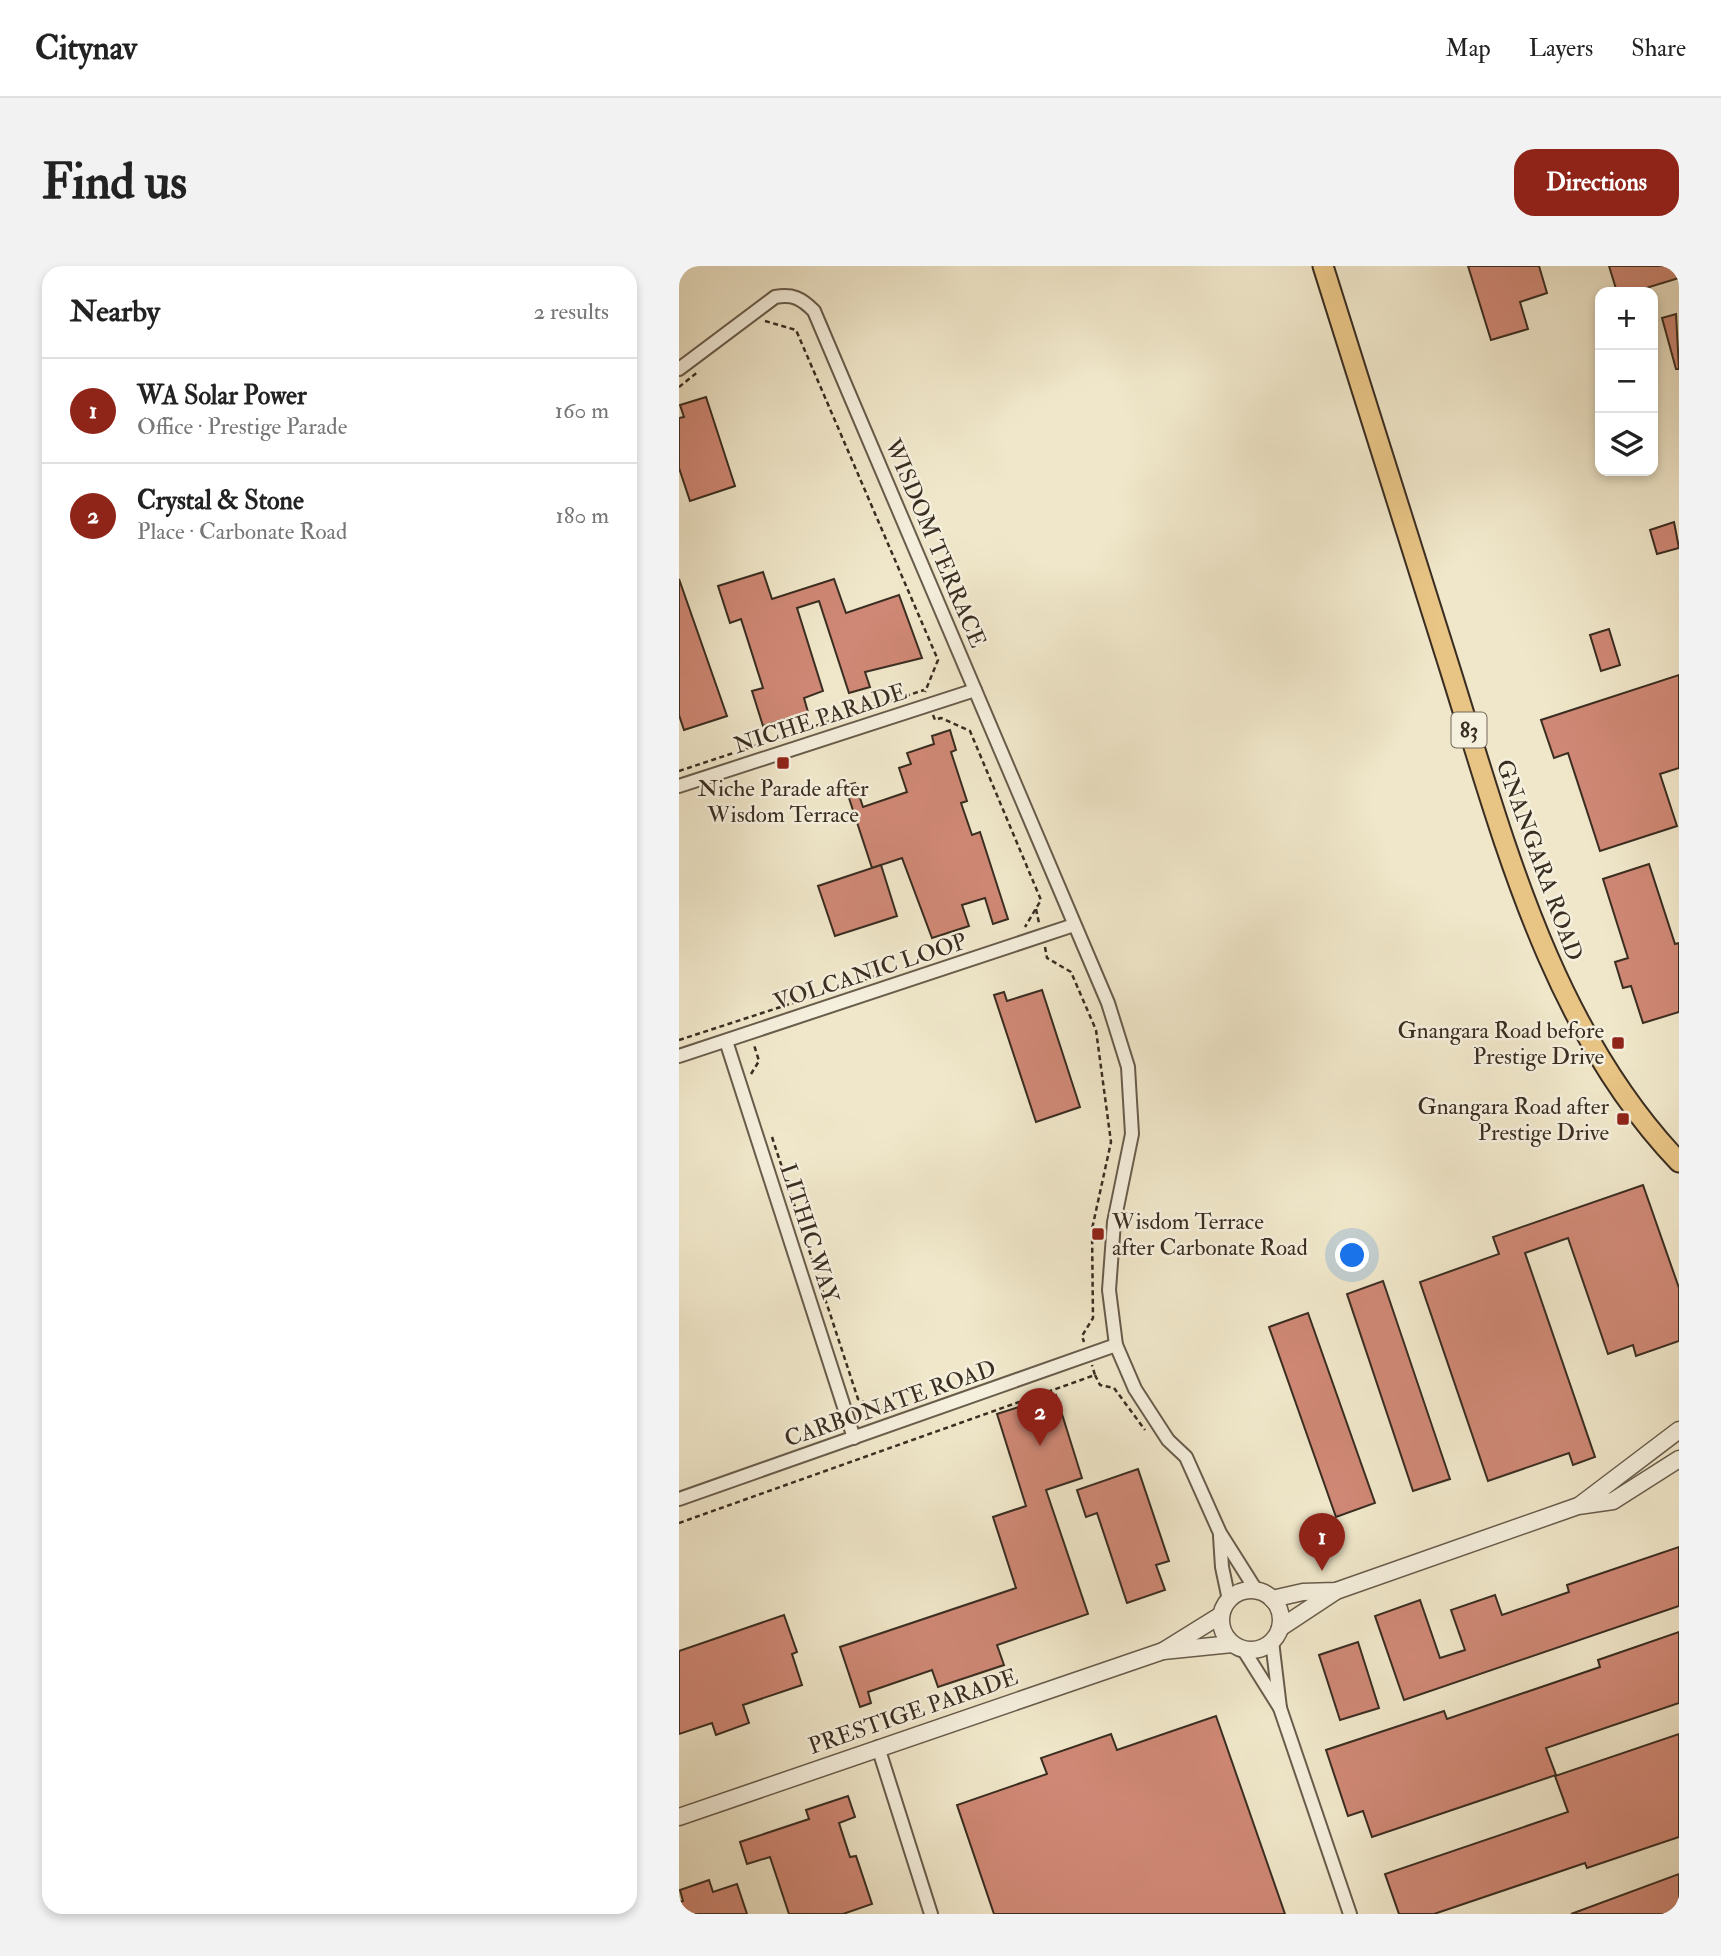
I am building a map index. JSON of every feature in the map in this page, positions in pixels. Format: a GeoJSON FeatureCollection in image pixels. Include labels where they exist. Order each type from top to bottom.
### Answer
{"type":"FeatureCollection","features":[{"type":"Feature","properties":{"kind":"main road","name":"GNANGARA ROAD"},"geometry":{"type":"LineString","coordinates":[[1323,266],[1500,830],[1546,958],[1638,1116],[1679,1162]]}},
{"type":"Feature","properties":{"kind":"street","name":"WISDOM TERRACE"},"geometry":{"type":"LineString","coordinates":[[679,369],[775,297],[789,295],[802,299],[814,311],[1108,1003],[1128,1067],[1132,1134],[1114,1222],[1109,1290],[1116,1345],[1135,1390],[1168,1440],[1186,1457],[1220,1533]]}},
{"type":"Feature","properties":{"kind":"street","name":"NICHE PARADE"},"geometry":{"type":"LineString","coordinates":[[679,786],[975,690]]}},
{"type":"Feature","properties":{"kind":"street","name":"VOLCANIC LOOP"},"geometry":{"type":"LineString","coordinates":[[679,1056],[1074,925]]}},
{"type":"Feature","properties":{"kind":"street","name":"LITHIC WAY"},"geometry":{"type":"LineString","coordinates":[[726,1041],[854,1438]]}},
{"type":"Feature","properties":{"kind":"street","name":"CARBONATE ROAD"},"geometry":{"type":"LineString","coordinates":[[679,1499],[1116,1345]]}},
{"type":"Feature","properties":{"kind":"street"},"geometry":{"type":"LineString","coordinates":[[1578,1506],[1679,1430]]}},
{"type":"Feature","properties":{"kind":"street"},"geometry":{"type":"LineString","coordinates":[[1238,1646],[1259,1649],[1336,1591],[1578,1506],[1613,1501],[1679,1459],[1664,1442]]}},
{"type":"Feature","properties":{"kind":"street"},"geometry":{"type":"LineString","coordinates":[[1220,1533],[1256,1590],[1272,1599],[1281,1618],[1276,1634],[1280,1708]]}},
{"type":"Feature","properties":{"kind":"street"},"geometry":{"type":"LineString","coordinates":[[1220,1533],[1225,1607],[1223,1631],[1238,1646],[1280,1708],[1350,1914]]}},
{"type":"Feature","properties":{"kind":"street"},"geometry":{"type":"LineString","coordinates":[[1225,1607],[1237,1593],[1256,1590]]}},
{"type":"Feature","properties":{"kind":"street"},"geometry":{"type":"LineString","coordinates":[[1272,1599],[1303,1592],[1336,1591]]}},
{"type":"Feature","properties":{"kind":"street","name":"PRESTIGE PARADE"},"geometry":{"type":"LineString","coordinates":[[1163,1650],[1225,1607]]}},
{"type":"Feature","properties":{"kind":"street","name":"PRESTIGE PARADE"},"geometry":{"type":"LineString","coordinates":[[679,1816],[1163,1650],[1238,1646]]}},
{"type":"Feature","properties":{"kind":"street"},"geometry":{"type":"LineString","coordinates":[[878,1747],[931,1914]]}},
{"type":"Feature","properties":{"kind":"path"},"geometry":{"type":"LineString","coordinates":[[679,771],[924,690]]}},
{"type":"Feature","properties":{"kind":"path"},"geometry":{"type":"LineString","coordinates":[[1036,909],[1047,958],[1071,972],[1096,1030],[1111,1142],[1092,1229],[1093,1318],[1082,1336],[1100,1385],[1114,1388],[1153,1439]]}},
{"type":"Feature","properties":{"kind":"path"},"geometry":{"type":"LineString","coordinates":[[746,1018],[759,1061],[750,1073],[755,1086]]}},
{"type":"Feature","properties":{"kind":"path"},"geometry":{"type":"LineString","coordinates":[[768,1125],[858,1399],[882,1411],[894,1406],[905,1443]]}},
{"type":"Feature","properties":{"kind":"path"},"geometry":{"type":"LineString","coordinates":[[679,1523],[1095,1376]]}},
{"type":"Feature","properties":{"kind":"building"},"geometry":{"type":"Polygon","coordinates":[[[1468,266],[1539,266],[1547,293],[1520,302],[1528,329],[1491,340],[1468,266]]]}},
{"type":"Feature","properties":{"kind":"building"},"geometry":{"type":"Polygon","coordinates":[[[1609,266],[1679,266],[1679,278],[1649,287],[1615,287],[1609,266]]]}},
{"type":"Feature","properties":{"kind":"building"},"geometry":{"type":"Polygon","coordinates":[[[1676,314],[1679,369],[1676,369],[1662,318],[1676,314]]]}},
{"type":"Feature","properties":{"kind":"building"},"geometry":{"type":"Polygon","coordinates":[[[706,397],[735,486],[690,501],[679,468],[679,418],[684,417],[680,405],[706,397]]]}},
{"type":"Feature","properties":{"kind":"building"},"geometry":{"type":"Polygon","coordinates":[[[1674,522],[1679,548],[1657,554],[1650,530],[1674,522]]]}},
{"type":"Feature","properties":{"kind":"building"},"geometry":{"type":"Polygon","coordinates":[[[763,572],[772,599],[834,579],[846,613],[899,595],[922,658],[865,672],[870,687],[849,693],[819,601],[797,608],[823,691],[804,698],[808,712],[763,726],[752,691],[763,688],[741,619],[730,623],[718,586],[763,572]]]}},
{"type":"Feature","properties":{"kind":"building"},"geometry":{"type":"Polygon","coordinates":[[[679,579],[727,716],[684,730],[679,715],[679,579]]]}},
{"type":"Feature","properties":{"kind":"building"},"geometry":{"type":"Polygon","coordinates":[[[1609,629],[1620,665],[1601,671],[1590,635],[1609,629]]]}},
{"type":"Feature","properties":{"kind":"building"},"geometry":{"type":"Polygon","coordinates":[[[1679,675],[1679,768],[1660,774],[1677,826],[1600,851],[1568,753],[1554,758],[1541,720],[1679,675]]]}},
{"type":"Feature","properties":{"kind":"building"},"geometry":{"type":"Polygon","coordinates":[[[950,730],[956,750],[951,752],[967,801],[961,803],[972,835],[980,832],[1008,919],[993,924],[985,898],[962,905],[969,926],[932,938],[902,858],[872,868],[845,786],[855,783],[863,807],[907,792],[899,768],[911,764],[907,753],[934,744],[932,736],[950,730]]]}},
{"type":"Feature","properties":{"kind":"building"},"geometry":{"type":"Polygon","coordinates":[[[1649,864],[1675,944],[1679,943],[1679,1012],[1643,1023],[1631,986],[1623,988],[1615,962],[1628,958],[1603,879],[1649,864]]]}},
{"type":"Feature","properties":{"kind":"building"},"geometry":{"type":"Polygon","coordinates":[[[881,865],[897,916],[835,936],[818,886],[881,865]]]}},
{"type":"Feature","properties":{"kind":"building"},"geometry":{"type":"Polygon","coordinates":[[[1042,990],[1080,1107],[1036,1122],[994,995],[1004,992],[1007,1001],[1042,990]]]}},
{"type":"Feature","properties":{"kind":"building"},"geometry":{"type":"Polygon","coordinates":[[[1643,1185],[1679,1288],[1679,1341],[1636,1356],[1633,1345],[1608,1354],[1568,1238],[1525,1253],[1595,1457],[1573,1465],[1569,1453],[1488,1481],[1420,1282],[1499,1254],[1493,1237],[1643,1185]]]}},
{"type":"Feature","properties":{"kind":"building"},"geometry":{"type":"Polygon","coordinates":[[[1383,1281],[1450,1479],[1413,1491],[1347,1294],[1383,1281]]]}},
{"type":"Feature","properties":{"kind":"building"},"geometry":{"type":"Polygon","coordinates":[[[1308,1313],[1375,1503],[1336,1517],[1269,1327],[1308,1313]]]}},
{"type":"Feature","properties":{"kind":"building"},"geometry":{"type":"Polygon","coordinates":[[[1056,1395],[1082,1478],[1046,1490],[1088,1614],[997,1645],[1004,1665],[938,1687],[932,1670],[868,1692],[871,1703],[860,1707],[840,1647],[1016,1588],[993,1517],[1026,1506],[997,1414],[1056,1395]]]}},
{"type":"Feature","properties":{"kind":"building"},"geometry":{"type":"Polygon","coordinates":[[[1138,1469],[1169,1561],[1156,1565],[1165,1590],[1127,1603],[1097,1513],[1086,1517],[1077,1490],[1138,1469]]]}},
{"type":"Feature","properties":{"kind":"building"},"geometry":{"type":"Polygon","coordinates":[[[1679,1547],[1679,1606],[1404,1700],[1375,1616],[1420,1600],[1440,1658],[1465,1650],[1451,1610],[1495,1595],[1502,1615],[1569,1592],[1567,1585],[1679,1547]]]}},
{"type":"Feature","properties":{"kind":"building"},"geometry":{"type":"Polygon","coordinates":[[[784,1615],[797,1652],[792,1654],[802,1685],[743,1705],[749,1723],[716,1735],[712,1723],[679,1734],[679,1651],[784,1615]]]}},
{"type":"Feature","properties":{"kind":"building"},"geometry":{"type":"Polygon","coordinates":[[[1679,1632],[1679,1703],[1546,1748],[1556,1775],[1372,1837],[1363,1811],[1348,1816],[1326,1750],[1444,1711],[1447,1719],[1600,1667],[1598,1660],[1679,1632]]]}},
{"type":"Feature","properties":{"kind":"building"},"geometry":{"type":"Polygon","coordinates":[[[1358,1642],[1379,1708],[1340,1720],[1319,1655],[1358,1642]]]}},
{"type":"Feature","properties":{"kind":"building"},"geometry":{"type":"Polygon","coordinates":[[[1216,1716],[1285,1914],[994,1914],[957,1805],[1047,1774],[1041,1758],[1111,1734],[1117,1750],[1216,1716]]]}},
{"type":"Feature","properties":{"kind":"building"},"geometry":{"type":"Polygon","coordinates":[[[1679,1734],[1679,1837],[1587,1868],[1585,1863],[1434,1914],[1399,1914],[1385,1874],[1568,1812],[1555,1776],[1679,1734]]]}},
{"type":"Feature","properties":{"kind":"building"},"geometry":{"type":"Polygon","coordinates":[[[848,1796],[855,1817],[839,1823],[850,1857],[856,1856],[872,1904],[843,1914],[789,1914],[770,1857],[747,1864],[740,1842],[809,1819],[806,1810],[848,1796]]]}},
{"type":"Feature","properties":{"kind":"building"},"geometry":{"type":"Polygon","coordinates":[[[1679,1874],[1679,1910],[1667,1914],[1571,1914],[1679,1874]]]}},
{"type":"Feature","properties":{"kind":"building"},"geometry":{"type":"Polygon","coordinates":[[[709,1880],[713,1892],[737,1884],[747,1914],[679,1914],[679,1902],[683,1901],[680,1890],[709,1880]]]}},
{"type":"Feature","properties":{"kind":"place","name":"Niche Parade after Wisdom Terrace"},"geometry":{"type":"Point","coordinates":[783,763]}},
{"type":"Feature","properties":{"kind":"place","name":"Gnangara Road before Prestige Drive"},"geometry":{"type":"Point","coordinates":[1618,1043]}},
{"type":"Feature","properties":{"kind":"place","name":"Gnangara Road after Prestige Drive"},"geometry":{"type":"Point","coordinates":[1623,1119]}},
{"type":"Feature","properties":{"kind":"place","name":"Wisdom Terrace after Carbonate Road"},"geometry":{"type":"Point","coordinates":[1098,1234]}},
{"type":"Feature","properties":{"kind":"place","name":"Crystal & Stone"},"geometry":{"type":"Point","coordinates":[1040,1446]}},
{"type":"Feature","properties":{"kind":"place","name":"WA Solar Power"},"geometry":{"type":"Point","coordinates":[1322,1571]}}]}
